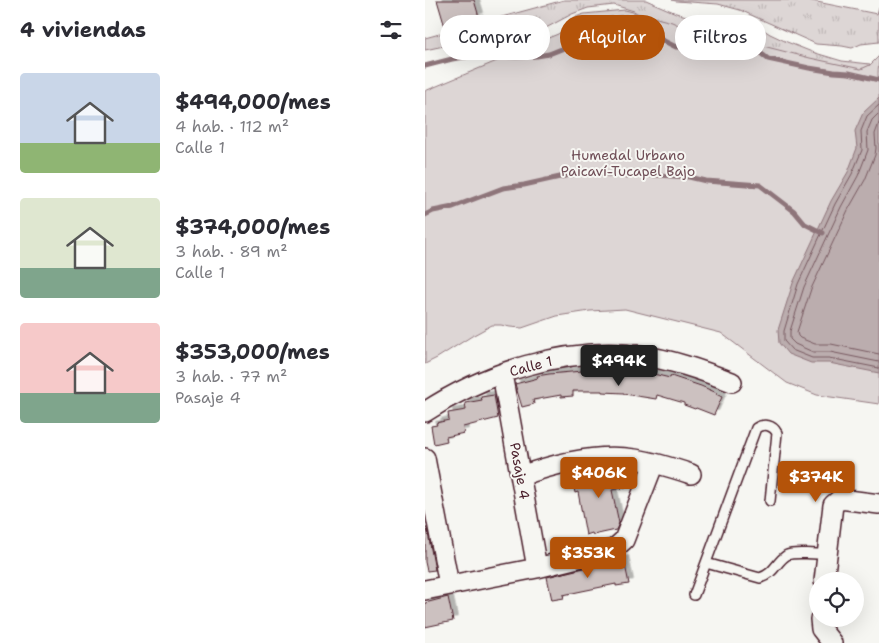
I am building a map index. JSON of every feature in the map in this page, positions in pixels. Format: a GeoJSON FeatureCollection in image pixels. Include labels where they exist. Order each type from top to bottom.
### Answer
{"type":"FeatureCollection","features":[{"type":"Feature","properties":{"kind":"street","name":"Calle 1"},"geometry":{"type":"LineString","coordinates":[[425,412],[464,389],[502,374],[522,367],[587,355],[637,355],[695,368],[732,382]]}},
{"type":"Feature","properties":{"kind":"street","name":"Pasaje 4"},"geometry":{"type":"LineString","coordinates":[[502,374],[537,568]]}},
{"type":"Feature","properties":{"kind":"street"},"geometry":{"type":"LineString","coordinates":[[425,458],[433,539],[449,585]]}},
{"type":"Feature","properties":{"kind":"street"},"geometry":{"type":"LineString","coordinates":[[521,476],[556,465],[613,458],[634,459],[654,463],[691,474]]}},
{"type":"Feature","properties":{"kind":"street"},"geometry":{"type":"LineString","coordinates":[[425,590],[537,568],[608,551],[621,544],[654,463]]}},
{"type":"Feature","properties":{"kind":"street"},"geometry":{"type":"LineString","coordinates":[[825,572],[833,505],[840,499],[879,504]]}},
{"type":"Feature","properties":{"kind":"street"},"geometry":{"type":"LineString","coordinates":[[820,627],[832,643]]}},
{"type":"Feature","properties":{"kind":"lane"},"geometry":{"type":"LineString","coordinates":[[694,595],[756,428],[760,426],[774,428],[777,433],[770,501]]}},
{"type":"Feature","properties":{"kind":"lane"},"geometry":{"type":"LineString","coordinates":[[706,563],[760,578],[767,575],[789,554],[827,555]]}},
{"type":"Feature","properties":{"kind":"green space"},"geometry":{"type":"Polygon","coordinates":[[[564,0],[646,0],[683,15],[675,15],[675,29],[665,27],[665,15],[639,15],[634,11],[614,5],[588,8],[570,15],[560,15],[560,20],[550,26],[550,15],[509,15],[564,0]]]}},
{"type":"Feature","properties":{"kind":"green space"},"geometry":{"type":"Polygon","coordinates":[[[672,0],[807,0],[877,14],[879,7],[879,42],[861,44],[852,48],[816,44],[766,22],[766,15],[751,15],[718,4],[672,0]]]}},
{"type":"Feature","properties":{"kind":"green space","name":"Humedal Urbano Paicaví-Tucapel Bajo"},"geometry":{"type":"Polygon","coordinates":[[[625,10],[645,15],[581,15],[625,10]]]}},
{"type":"Feature","properties":{"kind":"green space","name":"Humedal Urbano Paicaví-Tucapel Bajo"},"geometry":{"type":"Polygon","coordinates":[[[665,20],[675,23],[675,60],[766,60],[766,47],[861,69],[870,65],[879,56],[879,404],[817,395],[787,383],[721,333],[625,309],[590,311],[557,316],[522,328],[492,325],[425,364],[425,91],[499,60],[550,60],[550,37],[560,32],[560,60],[665,60],[665,20]]]}},
{"type":"Feature","properties":{"kind":"green space"},"geometry":{"type":"Polygon","coordinates":[[[766,31],[812,52],[842,61],[870,64],[867,70],[846,68],[766,50],[766,31]]]}},
{"type":"Feature","properties":{"kind":"green space"},"geometry":{"type":"Polygon","coordinates":[[[440,34],[440,47],[425,50],[425,38],[440,34]]]}},
{"type":"Feature","properties":{"kind":"water"},"geometry":{"type":"Polygon","coordinates":[[[879,98],[879,373],[829,363],[811,363],[788,354],[779,343],[778,330],[793,283],[831,201],[848,172],[857,148],[855,131],[863,113],[879,98]]]}},
{"type":"Feature","properties":{"kind":"building"},"geometry":{"type":"Polygon","coordinates":[[[437,0],[474,0],[478,15],[441,15],[437,0]]]}},
{"type":"Feature","properties":{"kind":"building"},"geometry":{"type":"Polygon","coordinates":[[[582,369],[645,372],[670,378],[671,376],[701,386],[722,397],[714,415],[657,395],[656,399],[602,391],[573,391],[573,396],[561,397],[561,395],[533,400],[534,404],[522,407],[515,384],[538,378],[537,376],[582,371],[582,369]]]}},
{"type":"Feature","properties":{"kind":"building"},"geometry":{"type":"Polygon","coordinates":[[[494,395],[498,418],[463,427],[464,433],[446,437],[447,441],[434,444],[431,426],[449,420],[448,413],[466,410],[465,403],[482,400],[481,397],[494,395]]]}},
{"type":"Feature","properties":{"kind":"building"},"geometry":{"type":"Polygon","coordinates":[[[622,469],[625,488],[612,490],[619,523],[616,530],[586,535],[578,492],[575,493],[571,473],[622,469]]]}},
{"type":"Feature","properties":{"kind":"building"},"geometry":{"type":"Polygon","coordinates":[[[425,528],[427,528],[435,570],[427,571],[425,562],[425,528]]]}},
{"type":"Feature","properties":{"kind":"building"},"geometry":{"type":"Polygon","coordinates":[[[617,560],[624,560],[629,584],[616,586],[616,584],[582,591],[563,595],[564,598],[552,600],[547,577],[617,560]]]}},
{"type":"Feature","properties":{"kind":"building"},"geometry":{"type":"Polygon","coordinates":[[[448,597],[453,621],[425,627],[425,603],[448,597]]]}},
{"type":"Feature","properties":{"kind":"waterway"},"geometry":{"type":"LineString","coordinates":[[425,66],[477,55],[516,57],[549,54],[564,48],[597,21],[626,17],[639,24],[652,35],[676,47],[711,48],[728,55],[747,49],[758,51],[768,59],[879,80]]}},
{"type":"Feature","properties":{"kind":"waterway"},"geometry":{"type":"LineString","coordinates":[[425,215],[433,211],[453,207],[503,188],[585,172],[628,176],[657,175],[760,185],[794,211],[805,224],[823,233]]}}]}
